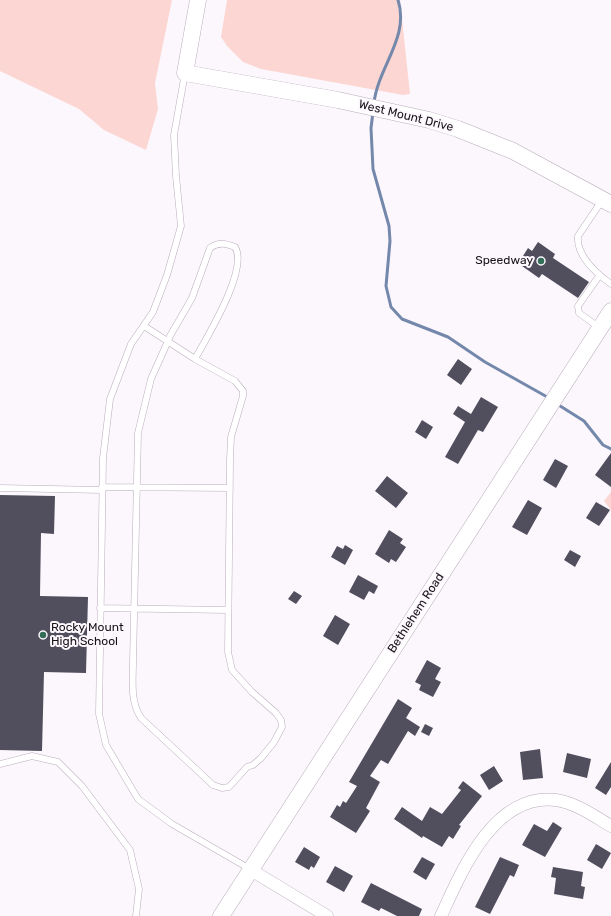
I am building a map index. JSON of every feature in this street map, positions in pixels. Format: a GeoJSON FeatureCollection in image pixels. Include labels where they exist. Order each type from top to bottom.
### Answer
{"type":"FeatureCollection","features":[{"type":"Feature","properties":{"kind":"main road"},"geometry":{"type":"LineString","coordinates":[[185,73],[198,0]]}},
{"type":"Feature","properties":{"kind":"main road","name":"West Mount Drive"},"geometry":{"type":"LineString","coordinates":[[185,73],[338,100],[429,120],[458,129],[513,151],[607,202]]}},
{"type":"Feature","properties":{"kind":"main road","name":"Bethlehem Road"},"geometry":{"type":"LineString","coordinates":[[221,916],[611,311]]}},
{"type":"Feature","properties":{"kind":"street"},"geometry":{"type":"LineString","coordinates":[[441,916],[463,872],[480,843],[501,818],[514,808],[528,802],[556,800],[576,806],[611,826]]}},
{"type":"Feature","properties":{"kind":"street"},"geometry":{"type":"LineString","coordinates":[[252,870],[326,916]]}},
{"type":"Feature","properties":{"kind":"lane"},"geometry":{"type":"LineString","coordinates":[[185,73],[174,134],[181,226],[167,276],[153,312],[131,344],[110,399],[103,458],[99,714],[106,745],[138,799],[172,824],[252,870]]}},
{"type":"Feature","properties":{"kind":"lane"},"geometry":{"type":"LineString","coordinates":[[607,202],[578,236],[578,242],[580,252],[599,276],[611,284]]}},
{"type":"Feature","properties":{"kind":"lane"},"geometry":{"type":"LineString","coordinates":[[144,326],[168,341],[195,359],[235,381],[243,390],[231,437],[227,610],[228,652],[232,670],[252,692],[276,713],[281,720],[282,727],[274,742],[261,758],[253,766],[247,767],[229,788],[222,788],[213,785],[190,764],[146,722],[136,710],[133,699],[138,433],[151,379],[168,341],[192,298],[210,248],[221,243],[235,247],[239,258],[234,278],[223,308],[195,359]]}},
{"type":"Feature","properties":{"kind":"lane"},"geometry":{"type":"LineString","coordinates":[[599,276],[578,306],[578,310],[579,313],[600,328]]}},
{"type":"Feature","properties":{"kind":"lane"},"geometry":{"type":"LineString","coordinates":[[0,488],[230,488]]}},
{"type":"Feature","properties":{"kind":"lane"},"geometry":{"type":"LineString","coordinates":[[100,608],[227,610]]}},
{"type":"Feature","properties":{"kind":"lane"},"geometry":{"type":"LineString","coordinates":[[0,764],[32,756],[58,762],[82,786],[130,850],[140,889],[136,916]]}},
{"type":"Feature","properties":{"kind":"shaded area"},"geometry":{"type":"Polygon","coordinates":[[[0,0],[172,0],[155,83],[158,109],[146,150],[104,130],[79,109],[0,71],[0,0]]]}},
{"type":"Feature","properties":{"kind":"shaded area"},"geometry":{"type":"Polygon","coordinates":[[[227,0],[400,0],[410,94],[403,95],[261,69],[243,62],[227,46],[221,37],[227,0]]]}},
{"type":"Feature","properties":{"kind":"shaded area"},"geometry":{"type":"Polygon","coordinates":[[[611,492],[611,510],[604,501],[611,492]]]}},
{"type":"Feature","properties":{"kind":"building"},"geometry":{"type":"Polygon","coordinates":[[[538,242],[555,254],[553,258],[589,282],[578,298],[542,274],[539,278],[522,266],[527,258],[523,256],[528,248],[532,251],[538,242]]]}},
{"type":"Feature","properties":{"kind":"building"},"geometry":{"type":"Polygon","coordinates":[[[458,359],[472,369],[461,385],[447,375],[458,359]]]}},
{"type":"Feature","properties":{"kind":"building"},"geometry":{"type":"Polygon","coordinates":[[[481,397],[498,407],[483,432],[478,430],[458,464],[445,457],[465,422],[453,414],[458,406],[471,414],[481,397]]]}},
{"type":"Feature","properties":{"kind":"building"},"geometry":{"type":"Polygon","coordinates":[[[422,420],[433,427],[426,439],[415,432],[422,420]]]}},
{"type":"Feature","properties":{"kind":"building"},"geometry":{"type":"Polygon","coordinates":[[[611,453],[611,487],[595,475],[611,453]]]}},
{"type":"Feature","properties":{"kind":"building"},"geometry":{"type":"Polygon","coordinates":[[[555,459],[568,466],[556,488],[543,480],[555,459]]]}},
{"type":"Feature","properties":{"kind":"building"},"geometry":{"type":"Polygon","coordinates":[[[387,476],[408,493],[396,508],[375,491],[387,476]]]}},
{"type":"Feature","properties":{"kind":"building","name":"Rocky Mount High School"},"geometry":{"type":"Polygon","coordinates":[[[0,495],[55,496],[54,534],[41,533],[40,596],[88,597],[86,673],[44,672],[42,751],[0,750],[0,495]]]}},
{"type":"Feature","properties":{"kind":"building"},"geometry":{"type":"Polygon","coordinates":[[[528,500],[542,508],[527,535],[512,527],[528,500]]]}},
{"type":"Feature","properties":{"kind":"building"},"geometry":{"type":"Polygon","coordinates":[[[596,502],[610,510],[599,526],[586,518],[596,502]]]}},
{"type":"Feature","properties":{"kind":"building"},"geometry":{"type":"Polygon","coordinates":[[[389,530],[403,539],[400,543],[406,547],[396,562],[391,559],[389,563],[375,554],[389,530]]]}},
{"type":"Feature","properties":{"kind":"building"},"geometry":{"type":"Polygon","coordinates":[[[345,545],[353,550],[345,565],[331,557],[337,546],[343,549],[345,545]]]}},
{"type":"Feature","properties":{"kind":"building"},"geometry":{"type":"Polygon","coordinates":[[[570,550],[581,556],[575,567],[564,560],[570,550]]]}},
{"type":"Feature","properties":{"kind":"building"},"geometry":{"type":"Polygon","coordinates":[[[358,575],[378,586],[374,594],[369,591],[364,600],[349,592],[358,575]]]}},
{"type":"Feature","properties":{"kind":"building"},"geometry":{"type":"Polygon","coordinates":[[[294,591],[302,596],[296,604],[288,599],[294,591]]]}},
{"type":"Feature","properties":{"kind":"building"},"geometry":{"type":"Polygon","coordinates":[[[335,615],[350,624],[338,645],[323,636],[335,615]]]}},
{"type":"Feature","properties":{"kind":"building"},"geometry":{"type":"Polygon","coordinates":[[[427,660],[441,668],[435,679],[441,682],[433,697],[419,690],[421,685],[415,682],[427,660]]]}},
{"type":"Feature","properties":{"kind":"building"},"geometry":{"type":"Polygon","coordinates":[[[398,699],[412,708],[406,718],[420,727],[415,736],[408,731],[388,764],[381,760],[370,776],[380,782],[366,808],[370,811],[356,833],[330,817],[337,805],[340,807],[343,801],[346,803],[357,786],[349,782],[398,699]]]}},
{"type":"Feature","properties":{"kind":"building"},"geometry":{"type":"Polygon","coordinates":[[[425,724],[433,728],[429,736],[421,732],[425,724]]]}},
{"type":"Feature","properties":{"kind":"building"},"geometry":{"type":"Polygon","coordinates":[[[540,749],[543,778],[523,780],[520,752],[540,749]]]}},
{"type":"Feature","properties":{"kind":"building"},"geometry":{"type":"Polygon","coordinates":[[[567,753],[591,759],[587,778],[563,772],[567,753]]]}},
{"type":"Feature","properties":{"kind":"building"},"geometry":{"type":"Polygon","coordinates":[[[611,762],[611,787],[606,795],[595,788],[611,762]]]}},
{"type":"Feature","properties":{"kind":"building"},"geometry":{"type":"Polygon","coordinates":[[[494,766],[503,781],[489,790],[480,775],[494,766]]]}},
{"type":"Feature","properties":{"kind":"building"},"geometry":{"type":"Polygon","coordinates":[[[463,781],[482,796],[459,825],[461,826],[453,839],[449,836],[442,847],[423,836],[422,838],[394,819],[402,807],[422,821],[430,807],[442,814],[461,790],[458,788],[463,781]]]}},
{"type":"Feature","properties":{"kind":"building"},"geometry":{"type":"Polygon","coordinates":[[[553,822],[562,828],[545,857],[522,845],[534,824],[547,831],[553,822]]]}},
{"type":"Feature","properties":{"kind":"building"},"geometry":{"type":"Polygon","coordinates":[[[596,844],[611,853],[602,869],[587,860],[596,844]]]}},
{"type":"Feature","properties":{"kind":"building"},"geometry":{"type":"Polygon","coordinates":[[[304,847],[320,857],[314,868],[311,866],[309,870],[295,862],[304,847]]]}},
{"type":"Feature","properties":{"kind":"building"},"geometry":{"type":"Polygon","coordinates":[[[422,857],[435,864],[426,880],[413,872],[422,857]]]}},
{"type":"Feature","properties":{"kind":"building"},"geometry":{"type":"Polygon","coordinates":[[[500,857],[519,865],[514,877],[510,875],[490,914],[475,907],[500,857]]]}},
{"type":"Feature","properties":{"kind":"building"},"geometry":{"type":"Polygon","coordinates":[[[335,866],[353,876],[344,892],[326,882],[335,866]]]}},
{"type":"Feature","properties":{"kind":"building"},"geometry":{"type":"Polygon","coordinates":[[[553,867],[583,872],[581,886],[585,887],[583,899],[554,894],[556,878],[551,877],[553,867]]]}},
{"type":"Feature","properties":{"kind":"building"},"geometry":{"type":"Polygon","coordinates":[[[371,883],[422,909],[419,916],[397,916],[381,908],[379,911],[361,902],[371,883]]]}},
{"type":"Feature","properties":{"kind":"waterway"},"geometry":{"type":"LineString","coordinates":[[374,103],[381,77],[397,39],[400,27],[401,14],[398,0]]}},
{"type":"Feature","properties":{"kind":"waterway"},"geometry":{"type":"LineString","coordinates":[[373,112],[371,128],[373,169],[389,226],[390,241],[386,286],[391,307],[402,319],[448,337],[485,362],[549,398]]}},
{"type":"Feature","properties":{"kind":"waterway"},"geometry":{"type":"LineString","coordinates":[[557,404],[584,421],[603,445],[611,449]]}},
{"type":"Feature","properties":{"kind":"place","name":"Speedway"},"geometry":{"type":"Point","coordinates":[541,261]}},
{"type":"Feature","properties":{"kind":"place","name":"Rocky Mount High School"},"geometry":{"type":"Point","coordinates":[43,635]}}]}
